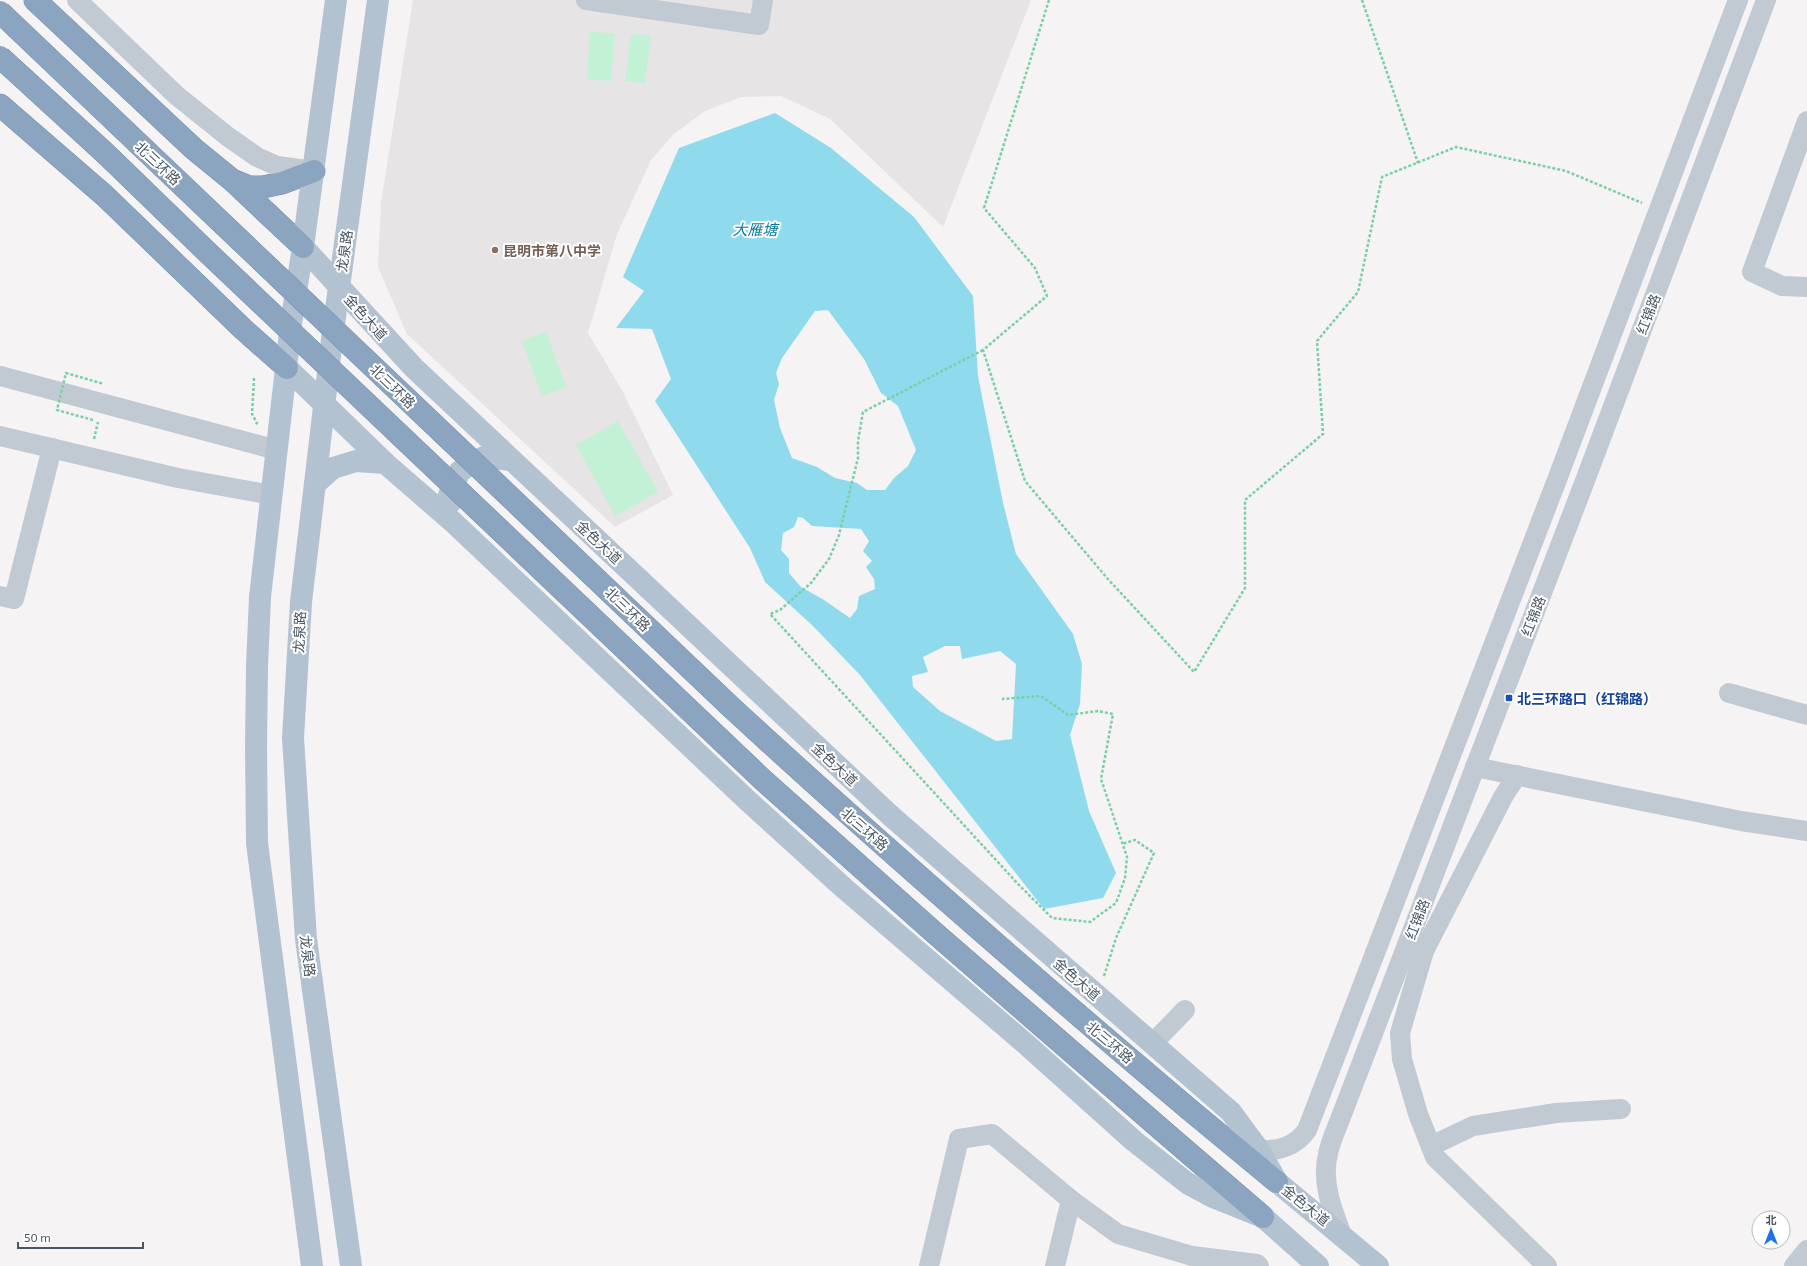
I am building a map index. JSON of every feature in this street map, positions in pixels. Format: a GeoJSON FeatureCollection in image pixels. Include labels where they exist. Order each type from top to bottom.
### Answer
{"type":"FeatureCollection","features":[{"type":"Feature","properties":{"kind":"highway"},"geometry":{"type":"LineString","coordinates":[[35,0],[194,149],[232,180],[303,247]]}},
{"type":"Feature","properties":{"kind":"highway","name":"北三环路"},"geometry":{"type":"LineString","coordinates":[[0,12],[738,714],[843,810],[993,942],[1277,1182]]}},
{"type":"Feature","properties":{"kind":"highway","name":"北三环路"},"geometry":{"type":"LineString","coordinates":[[0,57],[106,154],[204,250],[763,780],[937,936],[1263,1217]]}},
{"type":"Feature","properties":{"kind":"highway"},"geometry":{"type":"LineString","coordinates":[[0,104],[105,196],[243,329],[287,368]]}},
{"type":"Feature","properties":{"kind":"highway"},"geometry":{"type":"LineString","coordinates":[[232,180],[249,187],[263,187],[282,183],[314,171]]}},
{"type":"Feature","properties":{"kind":"main road"},"geometry":{"type":"LineString","coordinates":[[312,1266],[257,843],[257,666],[260,597],[291,324],[314,171],[336,0]]}},
{"type":"Feature","properties":{"kind":"main road","name":"龙泉路"},"geometry":{"type":"LineString","coordinates":[[351,1266],[306,939],[293,738],[301,602],[339,286],[378,0]]}},
{"type":"Feature","properties":{"kind":"main road","name":"金色大道"},"geometry":{"type":"LineString","coordinates":[[303,247],[414,368],[511,460],[891,816],[1231,1112],[1259,1150],[1277,1182],[1378,1266]]}},
{"type":"Feature","properties":{"kind":"main road"},"geometry":{"type":"LineString","coordinates":[[287,368],[385,463],[453,522],[764,816],[1027,1045],[1134,1141],[1187,1182],[1213,1197],[1263,1217],[1318,1266]]}},
{"type":"Feature","properties":{"kind":"main road"},"geometry":{"type":"LineString","coordinates":[[453,522],[449,495],[460,471],[484,457],[511,460]]}},
{"type":"Feature","properties":{"kind":"main road"},"geometry":{"type":"LineString","coordinates":[[315,484],[333,468],[356,461],[385,463]]}},
{"type":"Feature","properties":{"kind":"street"},"geometry":{"type":"LineString","coordinates":[[77,0],[176,95],[227,136],[257,157],[277,166],[314,171]]}},
{"type":"Feature","properties":{"kind":"street"},"geometry":{"type":"LineString","coordinates":[[586,0],[759,25],[763,0]]}},
{"type":"Feature","properties":{"kind":"street","name":"红锦路"},"geometry":{"type":"LineString","coordinates":[[1259,1150],[1284,1148],[1302,1138],[1307,1130],[1558,477],[1738,0]]}},
{"type":"Feature","properties":{"kind":"street","name":"红锦路"},"geometry":{"type":"LineString","coordinates":[[1342,1235],[1330,1204],[1325,1175],[1327,1155],[1589,471],[1766,0]]}},
{"type":"Feature","properties":{"kind":"street"},"geometry":{"type":"LineString","coordinates":[[1807,121],[1752,272],[1782,286],[1807,287]]}},
{"type":"Feature","properties":{"kind":"street"},"geometry":{"type":"LineString","coordinates":[[0,376],[277,450]]}},
{"type":"Feature","properties":{"kind":"street"},"geometry":{"type":"LineString","coordinates":[[0,436],[178,478],[272,495]]}},
{"type":"Feature","properties":{"kind":"street"},"geometry":{"type":"LineString","coordinates":[[0,596],[14,599],[52,448]]}},
{"type":"Feature","properties":{"kind":"street"},"geometry":{"type":"LineString","coordinates":[[1729,693],[1807,715]]}},
{"type":"Feature","properties":{"kind":"street"},"geometry":{"type":"LineString","coordinates":[[1475,766],[1741,821],[1807,831]]}},
{"type":"Feature","properties":{"kind":"street"},"geometry":{"type":"LineString","coordinates":[[1517,775],[1503,797],[1424,951],[1400,1033],[1402,1059],[1418,1114],[1435,1157],[1547,1266]]}},
{"type":"Feature","properties":{"kind":"street"},"geometry":{"type":"LineString","coordinates":[[1152,1044],[1185,1010]]}},
{"type":"Feature","properties":{"kind":"street"},"geometry":{"type":"LineString","coordinates":[[1430,1146],[1473,1126],[1556,1113],[1621,1109]]}},
{"type":"Feature","properties":{"kind":"street"},"geometry":{"type":"LineString","coordinates":[[929,1266],[959,1139],[992,1134],[1071,1200],[1118,1234],[1192,1256],[1257,1264],[1259,1266]]}},
{"type":"Feature","properties":{"kind":"street"},"geometry":{"type":"LineString","coordinates":[[1225,1139],[1259,1150]]}},
{"type":"Feature","properties":{"kind":"street"},"geometry":{"type":"LineString","coordinates":[[1055,1266],[1071,1200]]}},
{"type":"Feature","properties":{"kind":"street"},"geometry":{"type":"LineString","coordinates":[[1794,1266],[1807,1250]]}},
{"type":"Feature","properties":{"kind":"path"},"geometry":{"type":"LineString","coordinates":[[1002,699],[1041,696],[1068,715],[1098,711],[1113,714],[1101,780],[1127,856],[1125,878],[1116,903],[1090,922],[1052,918],[1007,873],[770,614],[780,610],[811,583],[830,560],[858,458],[858,440],[863,412],[983,350],[1047,296],[1035,268],[984,208],[1049,0]]}},
{"type":"Feature","properties":{"kind":"path"},"geometry":{"type":"LineString","coordinates":[[1362,0],[1418,162]]}},
{"type":"Feature","properties":{"kind":"path"},"geometry":{"type":"LineString","coordinates":[[983,350],[1025,481],[1108,578],[1194,672],[1245,588],[1245,500],[1323,434],[1317,341],[1358,292],[1382,177],[1456,147],[1566,171],[1658,211]]}},
{"type":"Feature","properties":{"kind":"path"},"geometry":{"type":"LineString","coordinates":[[90,457],[99,422],[56,410],[66,373],[104,384]]}},
{"type":"Feature","properties":{"kind":"path"},"geometry":{"type":"LineString","coordinates":[[254,378],[252,414],[257,423]]}},
{"type":"Feature","properties":{"kind":"path"},"geometry":{"type":"LineString","coordinates":[[1102,982],[1116,938],[1154,853],[1135,840],[1122,844]]}},
{"type":"Feature","properties":{"kind":"shaded area","name":"昆明市第八中学"},"geometry":{"type":"Polygon","coordinates":[[[413,0],[1031,0],[943,227],[830,119],[781,96],[741,97],[705,111],[674,134],[651,160],[617,234],[588,333],[623,392],[673,495],[615,527],[407,334],[378,267],[381,203],[413,0]]]}},
{"type":"Feature","properties":{"kind":"green space"},"geometry":{"type":"Polygon","coordinates":[[[590,31],[615,34],[611,81],[587,79],[590,31]]]}},
{"type":"Feature","properties":{"kind":"green space"},"geometry":{"type":"Polygon","coordinates":[[[631,34],[651,36],[645,83],[625,81],[631,34]]]}},
{"type":"Feature","properties":{"kind":"green space"},"geometry":{"type":"Polygon","coordinates":[[[546,332],[566,387],[542,396],[522,341],[546,332]]]}},
{"type":"Feature","properties":{"kind":"green space"},"geometry":{"type":"Polygon","coordinates":[[[618,421],[658,492],[615,516],[576,445],[618,421]]]}},
{"type":"Feature","properties":{"kind":"water","name":"大雁塘"},"geometry":{"type":"Polygon","coordinates":[[[775,113],[831,148],[914,217],[973,296],[978,376],[1003,503],[1016,554],[1073,634],[1082,664],[1080,704],[1070,735],[1089,811],[1116,873],[1103,898],[1044,909],[860,675],[813,626],[765,582],[750,548],[655,401],[671,379],[652,329],[616,328],[644,291],[623,277],[679,148],[775,113]],[[828,310],[815,311],[782,358],[776,373],[779,384],[774,400],[780,428],[792,458],[817,467],[835,478],[857,483],[867,490],[885,490],[894,478],[908,466],[916,450],[898,406],[881,393],[864,359],[828,310]],[[798,517],[794,527],[783,533],[781,550],[789,559],[789,573],[801,587],[824,600],[850,618],[857,609],[859,596],[875,589],[874,579],[866,567],[872,561],[863,551],[869,541],[861,529],[812,526],[803,518],[798,517]],[[945,646],[923,657],[928,672],[912,676],[913,687],[940,711],[996,741],[1012,739],[1016,664],[1000,651],[962,659],[960,646],[945,646]]]}},
{"type":"Feature","properties":{"kind":"place","name":"昆明市第八中学"},"geometry":{"type":"Point","coordinates":[495,250]}},
{"type":"Feature","properties":{"kind":"place","name":"北三环路口（红锦路）"},"geometry":{"type":"Point","coordinates":[1509,698]}}]}
